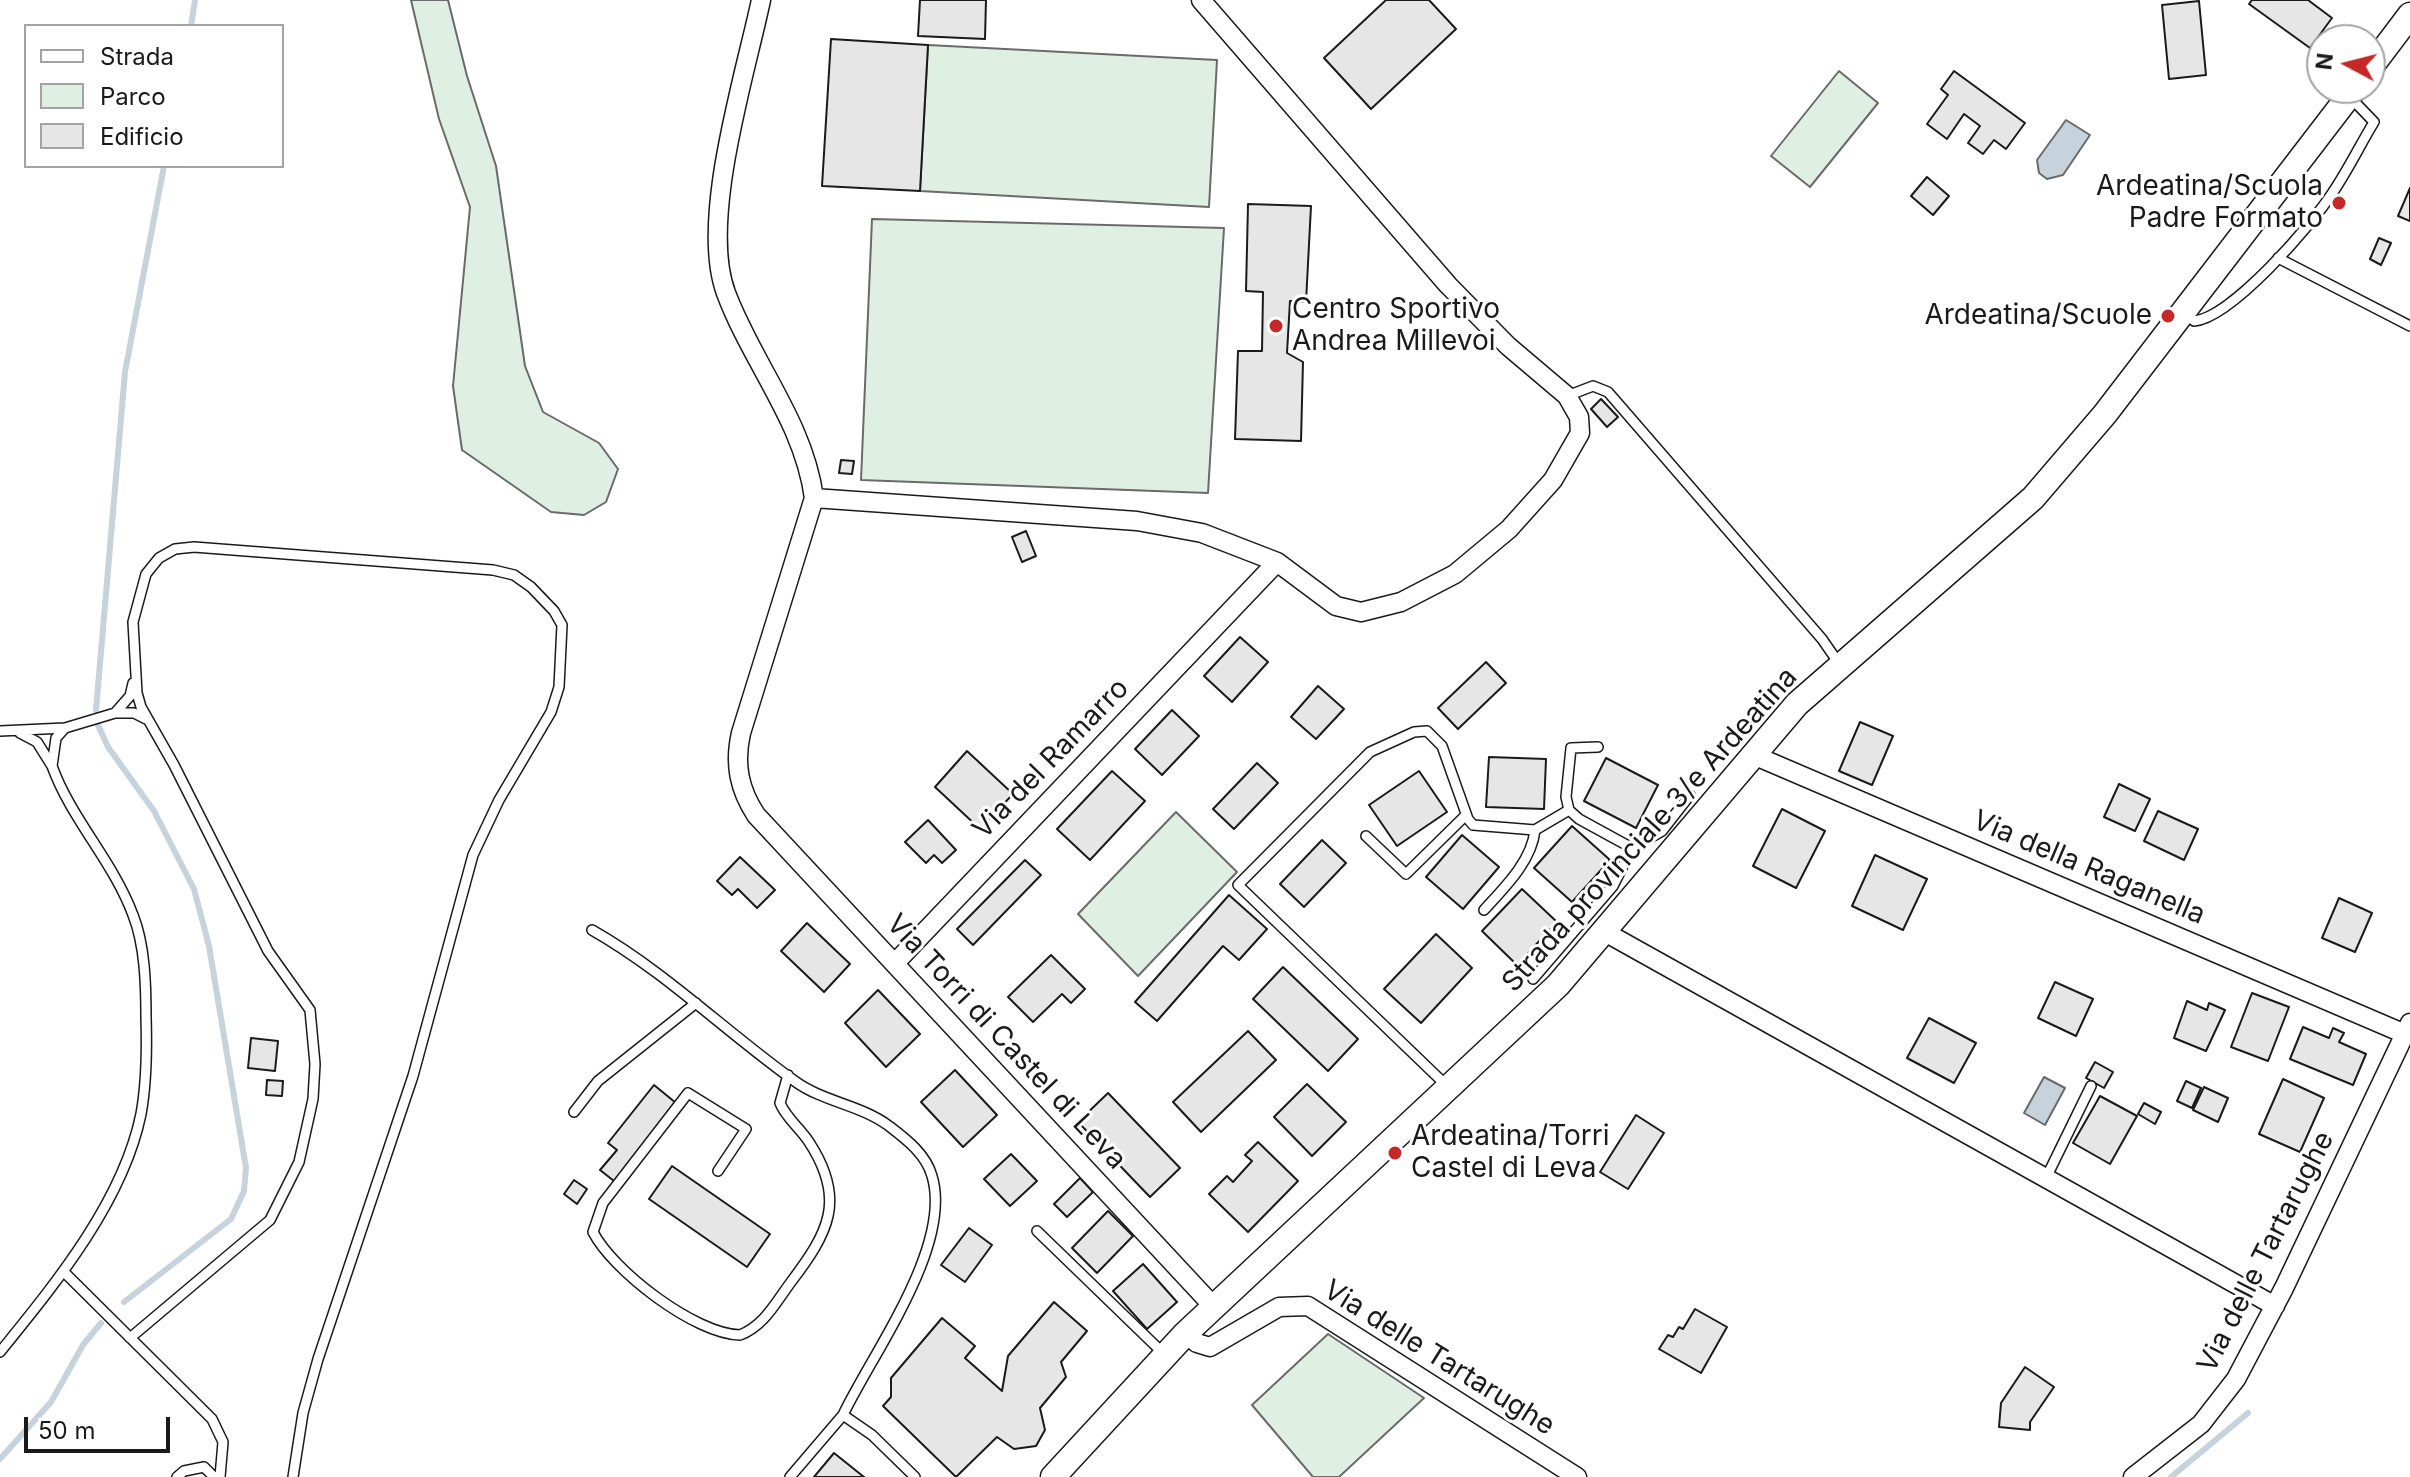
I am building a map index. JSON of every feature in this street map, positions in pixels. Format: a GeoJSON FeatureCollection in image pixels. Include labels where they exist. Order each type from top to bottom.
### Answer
{"type":"FeatureCollection","features":[{"type":"Feature","properties":{"kind":"main road"},"geometry":{"type":"LineString","coordinates":[[2386,47],[2410,15]]}},
{"type":"Feature","properties":{"kind":"main road","name":"Strada provinciale 3/e Ardeatina"},"geometry":{"type":"LineString","coordinates":[[1053,1477],[1164,1354],[1558,985],[1751,754],[1840,665],[2033,498],[2105,414],[2343,104]]}},
{"type":"Feature","properties":{"kind":"street"},"geometry":{"type":"LineString","coordinates":[[761,0],[720,197],[717,256],[730,303],[807,460],[814,498],[1137,521],[1202,533],[1277,562],[1327,600],[1352,611],[1380,610],[1428,590],[1494,543],[1553,480],[1580,433],[1579,417],[1567,396],[1508,346],[1448,285],[1201,0]]}},
{"type":"Feature","properties":{"kind":"street","name":"Via Torri di Castel di Leva"},"geometry":{"type":"LineString","coordinates":[[814,498],[738,745],[740,782],[756,815],[1214,1307]]}},
{"type":"Feature","properties":{"kind":"street","name":"Via del Ramarro"},"geometry":{"type":"LineString","coordinates":[[895,963],[1277,562]]}},
{"type":"Feature","properties":{"kind":"street","name":"Via della Raganella"},"geometry":{"type":"LineString","coordinates":[[1751,754],[2407,1028]]}},
{"type":"Feature","properties":{"kind":"street"},"geometry":{"type":"LineString","coordinates":[[1603,931],[2275,1306]]}},
{"type":"Feature","properties":{"kind":"street","name":"Via delle Tartarughe"},"geometry":{"type":"LineString","coordinates":[[2133,1477],[2175,1446],[2217,1406],[2236,1379],[2275,1306],[2407,1028]]}},
{"type":"Feature","properties":{"kind":"street","name":"Via delle Tartarughe"},"geometry":{"type":"LineString","coordinates":[[1186,1333],[1203,1346],[1215,1345],[1272,1310],[1293,1304],[1308,1306],[1577,1477]]}},
{"type":"Feature","properties":{"kind":"lane"},"geometry":{"type":"LineString","coordinates":[[2184,312],[2194,321],[2210,319],[2261,277],[2332,195],[2374,122],[2361,104]]}},
{"type":"Feature","properties":{"kind":"lane"},"geometry":{"type":"LineString","coordinates":[[2278,258],[2410,326]]}},
{"type":"Feature","properties":{"kind":"lane"},"geometry":{"type":"LineString","coordinates":[[1567,396],[1593,386],[1608,392],[1822,639],[1840,665]]}},
{"type":"Feature","properties":{"kind":"lane"},"geometry":{"type":"LineString","coordinates":[[130,1338],[203,1274],[254,1236],[275,1212],[302,1151],[313,1099],[315,1064],[310,1010],[268,951],[139,701],[133,622],[146,574],[159,558],[175,549],[194,547],[493,570],[514,575],[531,587],[554,611],[562,625],[559,687],[551,712],[499,800],[473,855],[413,1076],[318,1359],[303,1413],[293,1477]]}},
{"type":"Feature","properties":{"kind":"lane"},"geometry":{"type":"LineString","coordinates":[[115,713],[130,696],[135,669]]}},
{"type":"Feature","properties":{"kind":"lane"},"geometry":{"type":"LineString","coordinates":[[0,731],[16,733],[65,728],[115,713],[134,713],[148,721]]}},
{"type":"Feature","properties":{"kind":"lane"},"geometry":{"type":"LineString","coordinates":[[52,766],[56,738],[65,728]]}},
{"type":"Feature","properties":{"kind":"lane"},"geometry":{"type":"LineString","coordinates":[[1448,1087],[1340,974],[1238,885],[1370,752],[1414,732],[1427,731],[1442,746],[1466,815],[1473,825],[1535,830],[1569,810]]}},
{"type":"Feature","properties":{"kind":"lane"},"geometry":{"type":"LineString","coordinates":[[0,1352],[65,1273],[128,1156],[140,1116],[147,1076],[146,1004],[135,918],[115,873],[60,787],[52,766],[37,742],[16,733]]}},
{"type":"Feature","properties":{"kind":"lane"},"geometry":{"type":"LineString","coordinates":[[1598,747],[1571,748],[1566,797],[1569,810],[1632,848]]}},
{"type":"Feature","properties":{"kind":"lane"},"geometry":{"type":"LineString","coordinates":[[1533,979],[1613,886],[1632,848],[1662,831],[1690,795]]}},
{"type":"Feature","properties":{"kind":"lane"},"geometry":{"type":"LineString","coordinates":[[1366,836],[1406,874],[1466,815]]}},
{"type":"Feature","properties":{"kind":"lane"},"geometry":{"type":"LineString","coordinates":[[1484,910],[1522,863],[1532,846],[1535,830]]}},
{"type":"Feature","properties":{"kind":"lane"},"geometry":{"type":"LineString","coordinates":[[592,930],[625,949],[804,1087],[859,1109],[889,1126],[926,1162],[935,1188],[934,1219],[919,1268],[843,1415],[790,1477]]}},
{"type":"Feature","properties":{"kind":"lane"},"geometry":{"type":"LineString","coordinates":[[574,1112],[604,1076],[696,1003]]}},
{"type":"Feature","properties":{"kind":"lane"},"geometry":{"type":"LineString","coordinates":[[718,1171],[746,1129],[688,1093],[603,1203],[594,1220],[593,1232],[627,1271],[671,1306],[712,1329],[740,1335],[761,1321],[811,1256],[825,1231],[831,1206],[828,1180],[820,1161],[780,1103],[788,1075]]}},
{"type":"Feature","properties":{"kind":"lane"},"geometry":{"type":"LineString","coordinates":[[2046,1178],[2091,1086]]}},
{"type":"Feature","properties":{"kind":"lane"},"geometry":{"type":"LineString","coordinates":[[1037,1231],[1164,1354]]}},
{"type":"Feature","properties":{"kind":"lane"},"geometry":{"type":"LineString","coordinates":[[65,1273],[212,1419],[223,1442],[220,1477]]}},
{"type":"Feature","properties":{"kind":"lane"},"geometry":{"type":"LineString","coordinates":[[843,1415],[872,1435],[915,1477]]}},
{"type":"Feature","properties":{"kind":"lane"},"geometry":{"type":"LineString","coordinates":[[183,1475],[204,1467],[214,1477]]}},
{"type":"Feature","properties":{"kind":"green space"},"geometry":{"type":"Polygon","coordinates":[[[411,0],[448,0],[467,76],[496,166],[525,366],[543,412],[599,443],[618,469],[606,502],[584,515],[551,512],[462,450],[453,386],[470,207],[439,119],[411,0]]]}},
{"type":"Feature","properties":{"kind":"green space"},"geometry":{"type":"Polygon","coordinates":[[[928,45],[1217,60],[1209,207],[920,191],[928,45]]]}},
{"type":"Feature","properties":{"kind":"green space"},"geometry":{"type":"Polygon","coordinates":[[[1839,71],[1878,103],[1810,187],[1771,156],[1839,71]]]}},
{"type":"Feature","properties":{"kind":"green space"},"geometry":{"type":"Polygon","coordinates":[[[872,219],[1224,228],[1208,493],[861,480],[872,219]]]}},
{"type":"Feature","properties":{"kind":"green space"},"geometry":{"type":"Polygon","coordinates":[[[1176,812],[1237,872],[1138,976],[1078,914],[1176,812]]]}},
{"type":"Feature","properties":{"kind":"green space"},"geometry":{"type":"Polygon","coordinates":[[[1328,1334],[1424,1398],[1339,1477],[1313,1477],[1252,1405],[1328,1334]]]}},
{"type":"Feature","properties":{"kind":"shaded area"},"geometry":{"type":"Polygon","coordinates":[[[2066,120],[2090,135],[2063,175],[2047,179],[2039,173],[2037,160],[2066,120]]]}},
{"type":"Feature","properties":{"kind":"shaded area"},"geometry":{"type":"Polygon","coordinates":[[[2044,1077],[2065,1088],[2045,1125],[2024,1113],[2044,1077]]]}},
{"type":"Feature","properties":{"kind":"building"},"geometry":{"type":"Polygon","coordinates":[[[920,0],[986,0],[985,39],[918,36],[920,0]]]}},
{"type":"Feature","properties":{"kind":"building"},"geometry":{"type":"Polygon","coordinates":[[[1386,0],[1429,0],[1456,29],[1371,109],[1324,58],[1386,0]]]}},
{"type":"Feature","properties":{"kind":"building"},"geometry":{"type":"Polygon","coordinates":[[[2252,0],[2308,0],[2332,18],[2328,24],[2306,24],[2306,45],[2249,4],[2252,0]]]}},
{"type":"Feature","properties":{"kind":"building"},"geometry":{"type":"Polygon","coordinates":[[[2199,1],[2206,75],[2169,79],[2162,5],[2199,1]]]}},
{"type":"Feature","properties":{"kind":"building"},"geometry":{"type":"Polygon","coordinates":[[[831,39],[928,45],[920,191],[822,186],[831,39]]]}},
{"type":"Feature","properties":{"kind":"building"},"geometry":{"type":"Polygon","coordinates":[[[1954,71],[2025,123],[2006,149],[1994,140],[1983,154],[1968,143],[1980,126],[1964,114],[1947,139],[1927,124],[1948,95],[1941,89],[1954,71]]]}},
{"type":"Feature","properties":{"kind":"building"},"geometry":{"type":"Polygon","coordinates":[[[1927,177],[1949,196],[1933,215],[1911,196],[1927,177]]]}},
{"type":"Feature","properties":{"kind":"building"},"geometry":{"type":"Polygon","coordinates":[[[2410,188],[2410,221],[2398,216],[2410,188]]]}},
{"type":"Feature","properties":{"kind":"building","name":"Centro Sportivo Andrea Millevoi"},"geometry":{"type":"Polygon","coordinates":[[[1248,204],[1311,206],[1306,302],[1290,301],[1287,353],[1303,362],[1301,441],[1235,439],[1238,351],[1262,351],[1263,292],[1246,291],[1248,204]]]}},
{"type":"Feature","properties":{"kind":"building"},"geometry":{"type":"Polygon","coordinates":[[[2379,238],[2391,243],[2381,265],[2370,259],[2379,238]]]}},
{"type":"Feature","properties":{"kind":"building"},"geometry":{"type":"Polygon","coordinates":[[[1601,399],[1618,417],[1607,427],[1591,409],[1601,399]]]}},
{"type":"Feature","properties":{"kind":"building"},"geometry":{"type":"Polygon","coordinates":[[[841,460],[854,461],[852,474],[839,473],[841,460]]]}},
{"type":"Feature","properties":{"kind":"building"},"geometry":{"type":"Polygon","coordinates":[[[1026,531],[1036,556],[1022,562],[1012,537],[1026,531]]]}},
{"type":"Feature","properties":{"kind":"building"},"geometry":{"type":"Polygon","coordinates":[[[1240,637],[1268,662],[1232,702],[1204,676],[1240,637]]]}},
{"type":"Feature","properties":{"kind":"building"},"geometry":{"type":"Polygon","coordinates":[[[1486,662],[1506,683],[1458,729],[1438,708],[1486,662]]]}},
{"type":"Feature","properties":{"kind":"building"},"geometry":{"type":"Polygon","coordinates":[[[1318,686],[1344,709],[1316,739],[1291,717],[1318,686]]]}},
{"type":"Feature","properties":{"kind":"building"},"geometry":{"type":"Polygon","coordinates":[[[1172,710],[1199,736],[1162,775],[1135,749],[1172,710]]]}},
{"type":"Feature","properties":{"kind":"building"},"geometry":{"type":"Polygon","coordinates":[[[1860,722],[1893,736],[1872,785],[1839,771],[1860,722]]]}},
{"type":"Feature","properties":{"kind":"building"},"geometry":{"type":"Polygon","coordinates":[[[967,751],[1013,794],[980,829],[935,787],[967,751]]]}},
{"type":"Feature","properties":{"kind":"building"},"geometry":{"type":"Polygon","coordinates":[[[1489,757],[1546,759],[1544,809],[1486,807],[1489,757]]]}},
{"type":"Feature","properties":{"kind":"building"},"geometry":{"type":"Polygon","coordinates":[[[1606,758],[1658,785],[1636,828],[1584,801],[1606,758]]]}},
{"type":"Feature","properties":{"kind":"building"},"geometry":{"type":"Polygon","coordinates":[[[1257,763],[1278,783],[1234,829],[1213,809],[1257,763]]]}},
{"type":"Feature","properties":{"kind":"building"},"geometry":{"type":"Polygon","coordinates":[[[1112,771],[1145,801],[1090,860],[1057,829],[1112,771]]]}},
{"type":"Feature","properties":{"kind":"building"},"geometry":{"type":"Polygon","coordinates":[[[1419,771],[1447,812],[1397,846],[1369,805],[1419,771]]]}},
{"type":"Feature","properties":{"kind":"building"},"geometry":{"type":"Polygon","coordinates":[[[2119,784],[2150,799],[2135,831],[2104,817],[2119,784]]]}},
{"type":"Feature","properties":{"kind":"building"},"geometry":{"type":"Polygon","coordinates":[[[1782,809],[1825,831],[1796,888],[1753,866],[1782,809]]]}},
{"type":"Feature","properties":{"kind":"building"},"geometry":{"type":"Polygon","coordinates":[[[2158,811],[2198,829],[2184,860],[2144,841],[2158,811]]]}},
{"type":"Feature","properties":{"kind":"building"},"geometry":{"type":"Polygon","coordinates":[[[928,820],[956,850],[942,863],[934,855],[926,863],[905,842],[928,820]]]}},
{"type":"Feature","properties":{"kind":"building"},"geometry":{"type":"Polygon","coordinates":[[[1572,826],[1610,860],[1572,902],[1534,868],[1572,826]]]}},
{"type":"Feature","properties":{"kind":"building"},"geometry":{"type":"Polygon","coordinates":[[[1462,835],[1499,867],[1463,909],[1426,877],[1462,835]]]}},
{"type":"Feature","properties":{"kind":"building"},"geometry":{"type":"Polygon","coordinates":[[[1322,840],[1346,863],[1304,907],[1280,884],[1322,840]]]}},
{"type":"Feature","properties":{"kind":"building"},"geometry":{"type":"Polygon","coordinates":[[[1875,855],[1927,879],[1903,930],[1852,906],[1875,855]]]}},
{"type":"Feature","properties":{"kind":"building"},"geometry":{"type":"Polygon","coordinates":[[[740,857],[775,890],[757,908],[738,889],[732,895],[717,881],[740,857]]]}},
{"type":"Feature","properties":{"kind":"building"},"geometry":{"type":"Polygon","coordinates":[[[1025,860],[1041,875],[973,945],[957,929],[1025,860]]]}},
{"type":"Feature","properties":{"kind":"building"},"geometry":{"type":"Polygon","coordinates":[[[1522,889],[1557,922],[1517,965],[1482,931],[1522,889]]]}},
{"type":"Feature","properties":{"kind":"building"},"geometry":{"type":"Polygon","coordinates":[[[1229,895],[1267,929],[1239,960],[1223,946],[1157,1021],[1135,1002],[1229,895]]]}},
{"type":"Feature","properties":{"kind":"building"},"geometry":{"type":"Polygon","coordinates":[[[2339,898],[2372,913],[2355,952],[2322,938],[2339,898]]]}},
{"type":"Feature","properties":{"kind":"building"},"geometry":{"type":"Polygon","coordinates":[[[807,923],[850,964],[824,992],[781,951],[807,923]]]}},
{"type":"Feature","properties":{"kind":"building"},"geometry":{"type":"Polygon","coordinates":[[[1436,934],[1472,968],[1421,1023],[1384,989],[1436,934]]]}},
{"type":"Feature","properties":{"kind":"building"},"geometry":{"type":"Polygon","coordinates":[[[1051,955],[1085,989],[1071,1003],[1062,994],[1033,1022],[1008,997],[1051,955]]]}},
{"type":"Feature","properties":{"kind":"building"},"geometry":{"type":"Polygon","coordinates":[[[1283,967],[1358,1039],[1328,1071],[1253,999],[1283,967]]]}},
{"type":"Feature","properties":{"kind":"building"},"geometry":{"type":"Polygon","coordinates":[[[2055,982],[2093,999],[2076,1036],[2038,1018],[2055,982]]]}},
{"type":"Feature","properties":{"kind":"building"},"geometry":{"type":"Polygon","coordinates":[[[878,990],[920,1034],[886,1067],[845,1023],[878,990]]]}},
{"type":"Feature","properties":{"kind":"building"},"geometry":{"type":"Polygon","coordinates":[[[2252,993],[2289,1007],[2268,1061],[2231,1047],[2252,993]]]}},
{"type":"Feature","properties":{"kind":"building"},"geometry":{"type":"Polygon","coordinates":[[[2187,1001],[2207,1010],[2209,1003],[2225,1010],[2206,1051],[2174,1038],[2187,1001]]]}},
{"type":"Feature","properties":{"kind":"building"},"geometry":{"type":"Polygon","coordinates":[[[1929,1018],[1976,1043],[1954,1083],[1907,1058],[1929,1018]]]}},
{"type":"Feature","properties":{"kind":"building"},"geometry":{"type":"Polygon","coordinates":[[[2303,1027],[2329,1038],[2333,1028],[2344,1033],[2339,1042],[2366,1054],[2353,1085],[2290,1059],[2303,1027]]]}},
{"type":"Feature","properties":{"kind":"building"},"geometry":{"type":"Polygon","coordinates":[[[1248,1031],[1276,1060],[1201,1132],[1173,1102],[1248,1031]]]}},
{"type":"Feature","properties":{"kind":"building"},"geometry":{"type":"Polygon","coordinates":[[[251,1038],[278,1041],[275,1071],[248,1068],[251,1038]]]}},
{"type":"Feature","properties":{"kind":"building"},"geometry":{"type":"Polygon","coordinates":[[[2095,1062],[2113,1072],[2104,1088],[2086,1078],[2095,1062]]]}},
{"type":"Feature","properties":{"kind":"building"},"geometry":{"type":"Polygon","coordinates":[[[955,1070],[997,1115],[963,1147],[921,1102],[955,1070]]]}},
{"type":"Feature","properties":{"kind":"building"},"geometry":{"type":"Polygon","coordinates":[[[2283,1079],[2324,1098],[2300,1152],[2259,1134],[2283,1079]]]}},
{"type":"Feature","properties":{"kind":"building"},"geometry":{"type":"Polygon","coordinates":[[[267,1080],[283,1081],[282,1096],[266,1095],[267,1080]]]}},
{"type":"Feature","properties":{"kind":"building"},"geometry":{"type":"Polygon","coordinates":[[[2186,1081],[2201,1088],[2192,1108],[2177,1101],[2186,1081]]]}},
{"type":"Feature","properties":{"kind":"building"},"geometry":{"type":"Polygon","coordinates":[[[1307,1084],[1346,1122],[1312,1156],[1274,1117],[1307,1084]]]}},
{"type":"Feature","properties":{"kind":"building"},"geometry":{"type":"Polygon","coordinates":[[[654,1085],[676,1103],[614,1181],[600,1170],[617,1150],[608,1143],[654,1085]]]}},
{"type":"Feature","properties":{"kind":"building"},"geometry":{"type":"Polygon","coordinates":[[[2204,1087],[2228,1098],[2218,1122],[2193,1110],[2204,1087]]]}},
{"type":"Feature","properties":{"kind":"building"},"geometry":{"type":"Polygon","coordinates":[[[1108,1093],[1180,1168],[1150,1197],[1078,1122],[1108,1093]]]}},
{"type":"Feature","properties":{"kind":"building"},"geometry":{"type":"Polygon","coordinates":[[[2100,1096],[2137,1116],[2110,1164],[2073,1143],[2100,1096]]]}},
{"type":"Feature","properties":{"kind":"building"},"geometry":{"type":"Polygon","coordinates":[[[2144,1103],[2161,1112],[2155,1124],[2138,1114],[2144,1103]]]}},
{"type":"Feature","properties":{"kind":"building"},"geometry":{"type":"Polygon","coordinates":[[[1636,1115],[1664,1133],[1628,1189],[1600,1172],[1636,1115]]]}},
{"type":"Feature","properties":{"kind":"building"},"geometry":{"type":"Polygon","coordinates":[[[1258,1142],[1298,1181],[1248,1232],[1209,1194],[1227,1176],[1233,1182],[1252,1161],[1245,1155],[1258,1142]]]}},
{"type":"Feature","properties":{"kind":"building"},"geometry":{"type":"Polygon","coordinates":[[[1011,1154],[1037,1181],[1010,1206],[984,1179],[1011,1154]]]}},
{"type":"Feature","properties":{"kind":"building"},"geometry":{"type":"Polygon","coordinates":[[[672,1166],[770,1234],[747,1267],[649,1199],[672,1166]]]}},
{"type":"Feature","properties":{"kind":"building"},"geometry":{"type":"Polygon","coordinates":[[[1080,1178],[1093,1192],[1067,1217],[1054,1204],[1080,1178]]]}},
{"type":"Feature","properties":{"kind":"building"},"geometry":{"type":"Polygon","coordinates":[[[574,1180],[587,1189],[577,1204],[564,1194],[574,1180]]]}},
{"type":"Feature","properties":{"kind":"building"},"geometry":{"type":"Polygon","coordinates":[[[1108,1211],[1133,1236],[1097,1273],[1072,1248],[1108,1211]]]}},
{"type":"Feature","properties":{"kind":"building"},"geometry":{"type":"Polygon","coordinates":[[[969,1228],[992,1245],[965,1282],[941,1265],[969,1228]]]}},
{"type":"Feature","properties":{"kind":"building"},"geometry":{"type":"Polygon","coordinates":[[[1143,1264],[1177,1302],[1147,1329],[1113,1291],[1143,1264]]]}},
{"type":"Feature","properties":{"kind":"building"},"geometry":{"type":"Polygon","coordinates":[[[1054,1302],[1087,1331],[1061,1362],[1066,1377],[1040,1408],[1045,1430],[1036,1446],[1014,1449],[997,1437],[956,1477],[883,1406],[891,1397],[891,1378],[942,1318],[975,1346],[965,1358],[1002,1391],[1008,1356],[1054,1302]]]}},
{"type":"Feature","properties":{"kind":"building"},"geometry":{"type":"Polygon","coordinates":[[[1695,1309],[1727,1327],[1701,1373],[1659,1349],[1668,1335],[1673,1337],[1679,1327],[1683,1329],[1695,1309]]]}},
{"type":"Feature","properties":{"kind":"building"},"geometry":{"type":"Polygon","coordinates":[[[2025,1367],[2054,1387],[2030,1422],[2030,1430],[1999,1427],[2001,1403],[2025,1367]]]}},
{"type":"Feature","properties":{"kind":"building"},"geometry":{"type":"Polygon","coordinates":[[[834,1453],[864,1477],[814,1477],[834,1453]]]}},
{"type":"Feature","properties":{"kind":"waterway"},"geometry":{"type":"LineString","coordinates":[[191,24],[195,0]]}},
{"type":"Feature","properties":{"kind":"waterway"},"geometry":{"type":"LineString","coordinates":[[96,710],[125,372],[164,168]]}},
{"type":"Feature","properties":{"kind":"waterway"},"geometry":{"type":"LineString","coordinates":[[98,725],[108,747],[154,811],[194,889],[209,946],[246,1168],[244,1191],[231,1219],[124,1302]]}},
{"type":"Feature","properties":{"kind":"waterway"},"geometry":{"type":"LineString","coordinates":[[0,1459],[51,1402],[83,1345],[101,1323]]}},
{"type":"Feature","properties":{"kind":"waterway"},"geometry":{"type":"LineString","coordinates":[[2171,1477],[2248,1413]]}},
{"type":"Feature","properties":{"kind":"place","name":"Ardeatina/Scuola Padre Formato"},"geometry":{"type":"Point","coordinates":[2339,203]}},
{"type":"Feature","properties":{"kind":"place","name":"Ardeatina/Scuole"},"geometry":{"type":"Point","coordinates":[2168,316]}},
{"type":"Feature","properties":{"kind":"place","name":"Centro Sportivo Andrea Millevoi"},"geometry":{"type":"Point","coordinates":[1276,326]}},
{"type":"Feature","properties":{"kind":"place","name":"Ardeatina/Torri Castel di Leva"},"geometry":{"type":"Point","coordinates":[1395,1153]}}]}
